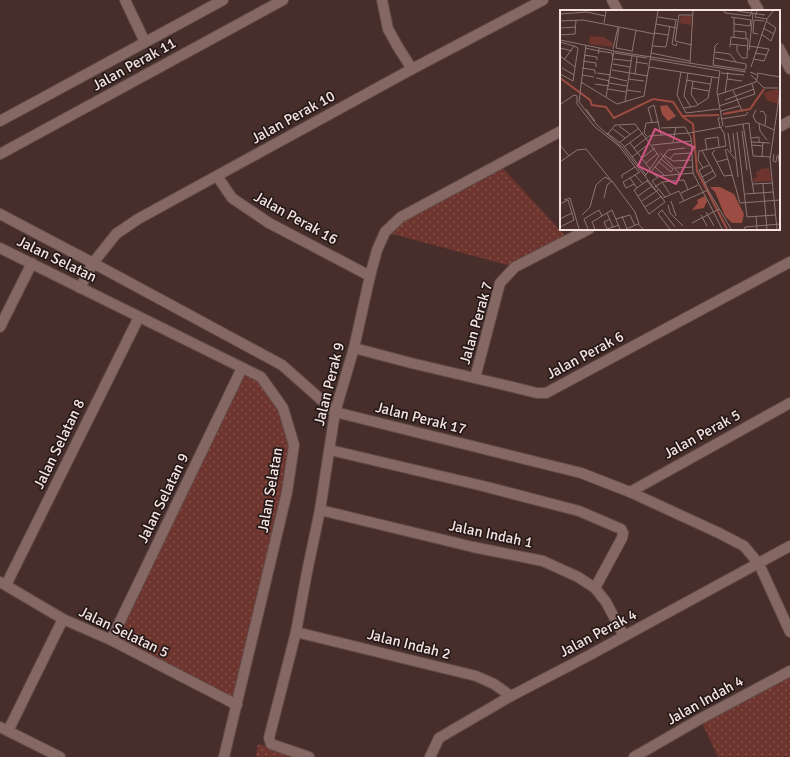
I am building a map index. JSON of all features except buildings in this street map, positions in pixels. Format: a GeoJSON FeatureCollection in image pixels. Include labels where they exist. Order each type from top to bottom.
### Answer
{"type":"FeatureCollection","features":[{"type":"Feature","properties":{"kind":"street"},"geometry":{"type":"LineString","coordinates":[[125,0],[145,42]]}},
{"type":"Feature","properties":{"kind":"street","name":"Jalan Perak 11"},"geometry":{"type":"LineString","coordinates":[[0,121],[223,0]]}},
{"type":"Feature","properties":{"kind":"street","name":"Jalan Perak 11"},"geometry":{"type":"LineString","coordinates":[[0,154],[283,0]]}},
{"type":"Feature","properties":{"kind":"street"},"geometry":{"type":"LineString","coordinates":[[382,0],[388,29],[412,69]]}},
{"type":"Feature","properties":{"kind":"street","name":"Jalan Perak 10"},"geometry":{"type":"LineString","coordinates":[[80,288],[93,263],[116,234],[138,220],[412,69],[543,0]]}},
{"type":"Feature","properties":{"kind":"street"},"geometry":{"type":"LineString","coordinates":[[612,0],[617,10]]}},
{"type":"Feature","properties":{"kind":"street"},"geometry":{"type":"LineString","coordinates":[[753,0],[758,10]]}},
{"type":"Feature","properties":{"kind":"street"},"geometry":{"type":"LineString","coordinates":[[780,50],[790,69]]}},
{"type":"Feature","properties":{"kind":"street"},"geometry":{"type":"LineString","coordinates":[[780,126],[790,121]]}},
{"type":"Feature","properties":{"kind":"street","name":"Jalan Perak 9"},"geometry":{"type":"LineString","coordinates":[[309,757],[271,744],[269,738],[296,632],[320,510],[335,412],[354,348],[377,250],[385,232],[401,217],[560,132]]}},
{"type":"Feature","properties":{"kind":"street","name":"Jalan Perak 16"},"geometry":{"type":"LineString","coordinates":[[217,176],[232,198],[269,223],[370,276]]}},
{"type":"Feature","properties":{"kind":"street","name":"Jalan Perak 17"},"geometry":{"type":"LineString","coordinates":[[0,214],[282,365],[335,412],[581,473],[630,492],[726,536],[744,546],[759,564],[790,632]]}},
{"type":"Feature","properties":{"kind":"street","name":"Jalan Perak 7"},"geometry":{"type":"LineString","coordinates":[[475,378],[500,283],[515,267],[587,230]]}},
{"type":"Feature","properties":{"kind":"street","name":"Jalan Selatan"},"geometry":{"type":"LineString","coordinates":[[0,248],[261,377],[283,408],[294,445],[288,492],[224,757]]}},
{"type":"Feature","properties":{"kind":"street","name":"Jalan Perak 6"},"geometry":{"type":"LineString","coordinates":[[354,348],[537,393],[546,393],[790,262]]}},
{"type":"Feature","properties":{"kind":"street"},"geometry":{"type":"LineString","coordinates":[[0,327],[32,263]]}},
{"type":"Feature","properties":{"kind":"street","name":"Jalan Selatan 8"},"geometry":{"type":"LineString","coordinates":[[3,583],[139,317]]}},
{"type":"Feature","properties":{"kind":"street","name":"Jalan Selatan 9"},"geometry":{"type":"LineString","coordinates":[[111,640],[242,368]]}},
{"type":"Feature","properties":{"kind":"street","name":"Jalan Perak 5"},"geometry":{"type":"LineString","coordinates":[[630,492],[790,403]]}},
{"type":"Feature","properties":{"kind":"street"},"geometry":{"type":"LineString","coordinates":[[330,450],[483,486],[579,511],[621,528],[623,532],[622,538],[595,588]]}},
{"type":"Feature","properties":{"kind":"street","name":"Jalan Indah 1"},"geometry":{"type":"LineString","coordinates":[[320,510],[473,547],[543,561],[578,577],[595,588],[606,602],[624,636]]}},
{"type":"Feature","properties":{"kind":"street","name":"Jalan Perak 4"},"geometry":{"type":"LineString","coordinates":[[430,757],[440,738],[511,696],[790,546]]}},
{"type":"Feature","properties":{"kind":"street","name":"Jalan Selatan 5"},"geometry":{"type":"LineString","coordinates":[[3,583],[63,619],[111,640],[237,705]]}},
{"type":"Feature","properties":{"kind":"street"},"geometry":{"type":"LineString","coordinates":[[60,757],[4,729],[63,619]]}},
{"type":"Feature","properties":{"kind":"street","name":"Jalan Indah 2"},"geometry":{"type":"LineString","coordinates":[[296,632],[476,676],[494,684],[511,696]]}},
{"type":"Feature","properties":{"kind":"street","name":"Jalan Indah 4"},"geometry":{"type":"LineString","coordinates":[[634,757],[700,719],[790,671]]}},
{"type":"Feature","properties":{"kind":"shaded area"},"geometry":{"type":"Polygon","coordinates":[[[500,165],[569,240],[515,267],[385,232],[500,165]]]}},
{"type":"Feature","properties":{"kind":"shaded area"},"geometry":{"type":"Polygon","coordinates":[[[242,368],[261,377],[283,408],[294,445],[237,705],[111,640],[242,368]]]}},
{"type":"Feature","properties":{"kind":"shaded area"},"geometry":{"type":"Polygon","coordinates":[[[790,671],[790,757],[718,757],[700,719],[790,671]]]}},
{"type":"Feature","properties":{"kind":"shaded area"},"geometry":{"type":"Polygon","coordinates":[[[258,744],[305,757],[256,757],[258,744]]]}}]}
